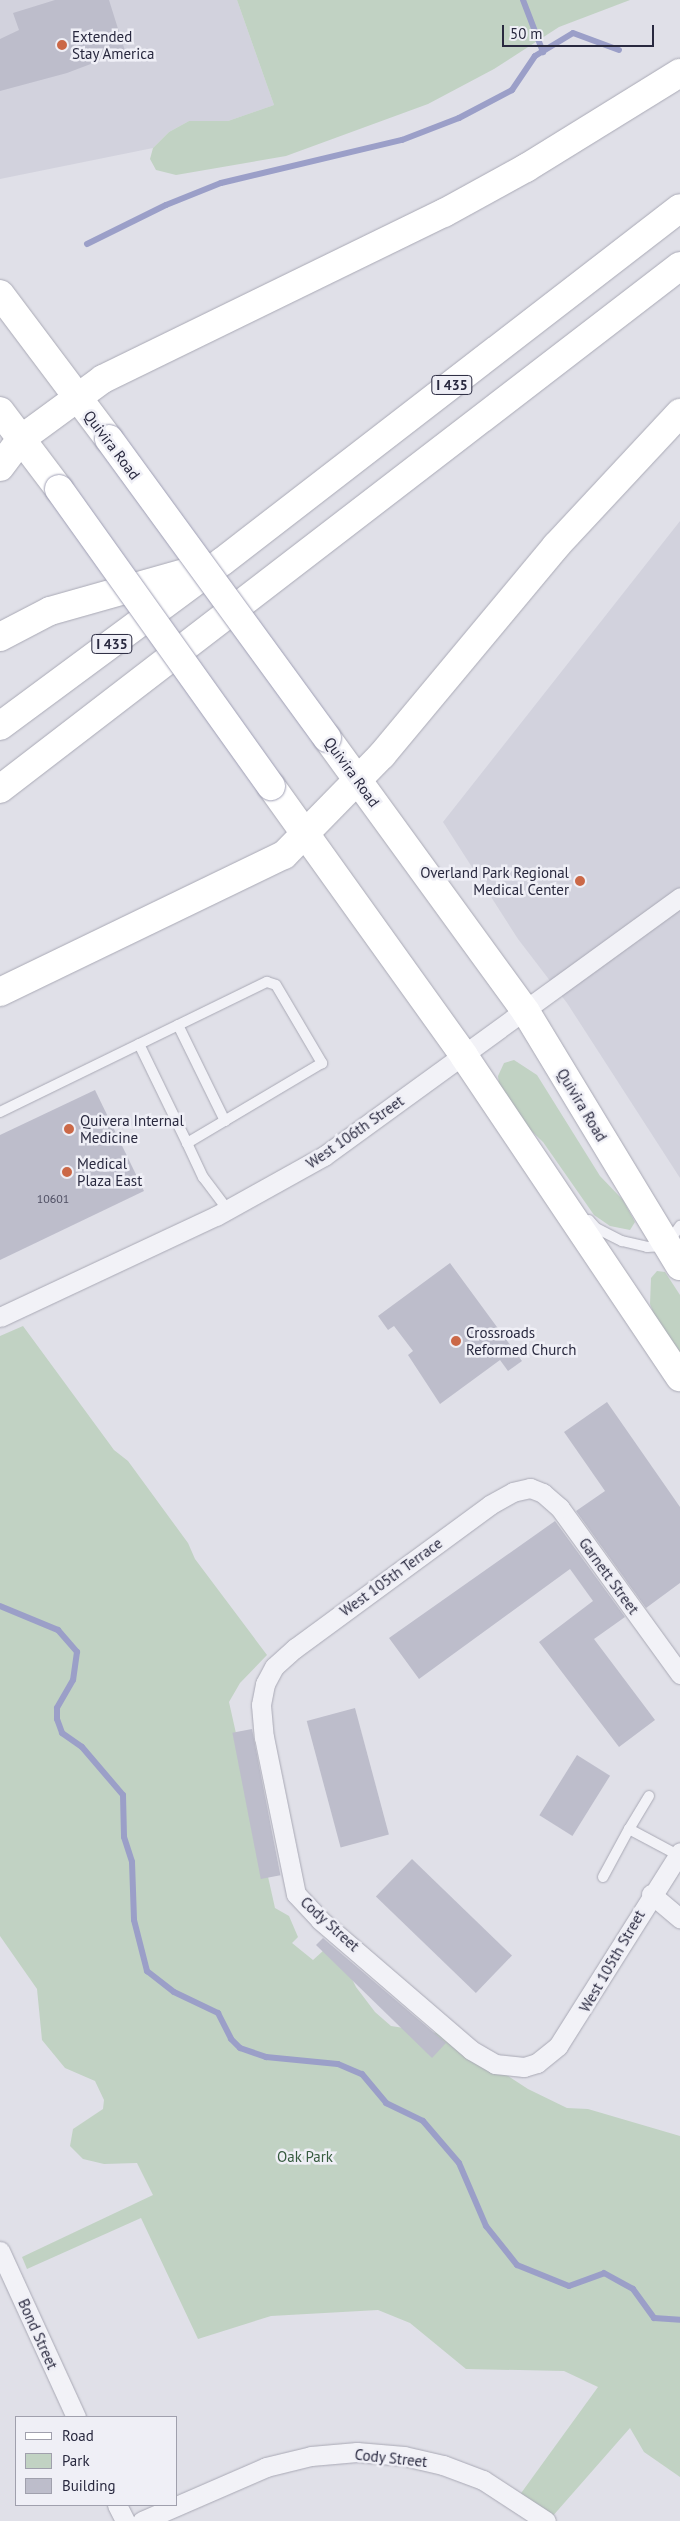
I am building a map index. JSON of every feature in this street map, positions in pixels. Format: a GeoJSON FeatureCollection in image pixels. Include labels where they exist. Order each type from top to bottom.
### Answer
{"type":"FeatureCollection","features":[{"type":"Feature","properties":{"kind":"main road"},"geometry":{"type":"LineString","coordinates":[[0,467],[21,439],[103,379],[444,214],[526,168],[680,73]]}},
{"type":"Feature","properties":{"kind":"main road","name":"I 435"},"geometry":{"type":"LineString","coordinates":[[0,726],[223,561],[680,208]]}},
{"type":"Feature","properties":{"kind":"main road"},"geometry":{"type":"LineString","coordinates":[[0,789],[680,266]]}},
{"type":"Feature","properties":{"kind":"main road","name":"Quivira Road"},"geometry":{"type":"LineString","coordinates":[[0,294],[358,780],[526,1012],[677,1245]]}},
{"type":"Feature","properties":{"kind":"main road"},"geometry":{"type":"LineString","coordinates":[[0,411],[59,489],[464,1056],[680,1376]]}},
{"type":"Feature","properties":{"kind":"main road"},"geometry":{"type":"LineString","coordinates":[[0,992],[284,855],[358,780],[556,546],[680,413]]}},
{"type":"Feature","properties":{"kind":"main road"},"geometry":{"type":"LineString","coordinates":[[0,637],[50,611],[223,561]]}},
{"type":"Feature","properties":{"kind":"street","name":"West 106th Street"},"geometry":{"type":"LineString","coordinates":[[0,1317],[228,1210],[324,1156],[526,1012],[680,897]]}},
{"type":"Feature","properties":{"kind":"street","name":"Garnett Street"},"geometry":{"type":"LineString","coordinates":[[530,1488],[543,1493],[560,1508],[680,1674]]}},
{"type":"Feature","properties":{"kind":"street","name":"West 105th Terrace"},"geometry":{"type":"LineString","coordinates":[[265,1684],[274,1667],[295,1648],[490,1505],[513,1492],[530,1488]]}},
{"type":"Feature","properties":{"kind":"street","name":"Cody Street"},"geometry":{"type":"LineString","coordinates":[[265,1684],[262,1705],[264,1737],[296,1894],[320,1920],[401,1986],[471,2050],[495,2064],[524,2067],[538,2063]]}},
{"type":"Feature","properties":{"kind":"street","name":"West 105th Street"},"geometry":{"type":"LineString","coordinates":[[538,2063],[548,2056],[572,2029],[652,1894],[679,1853]]}},
{"type":"Feature","properties":{"kind":"street"},"geometry":{"type":"LineString","coordinates":[[652,1894],[680,1918]]}},
{"type":"Feature","properties":{"kind":"street","name":"Bond Street"},"geometry":{"type":"LineString","coordinates":[[2,2263],[76,2416]]}},
{"type":"Feature","properties":{"kind":"street","name":"Cody Street"},"geometry":{"type":"LineString","coordinates":[[178,2505],[266,2467],[311,2456],[357,2452],[404,2456],[444,2464],[483,2480],[546,2521]]}},
{"type":"Feature","properties":{"kind":"street"},"geometry":{"type":"LineString","coordinates":[[118,2506],[125,2521]]}},
{"type":"Feature","properties":{"kind":"street","name":"Cody Street"},"geometry":{"type":"LineString","coordinates":[[142,2521],[176,2506]]}},
{"type":"Feature","properties":{"kind":"lane"},"geometry":{"type":"LineString","coordinates":[[0,1112],[267,982],[276,985],[322,1063],[187,1143]]}},
{"type":"Feature","properties":{"kind":"lane"},"geometry":{"type":"LineString","coordinates":[[178,1025],[225,1120]]}},
{"type":"Feature","properties":{"kind":"lane"},"geometry":{"type":"LineString","coordinates":[[139,1044],[203,1177],[228,1210]]}},
{"type":"Feature","properties":{"kind":"lane"},"geometry":{"type":"LineString","coordinates":[[514,1131],[544,1152]]}},
{"type":"Feature","properties":{"kind":"lane"},"geometry":{"type":"LineString","coordinates":[[559,1176],[596,1228],[647,1247],[677,1245]]}},
{"type":"Feature","properties":{"kind":"lane"},"geometry":{"type":"LineString","coordinates":[[603,1877],[649,1796]]}},
{"type":"Feature","properties":{"kind":"lane"},"geometry":{"type":"LineString","coordinates":[[629,1829],[679,1853]]}},
{"type":"Feature","properties":{"kind":"shaded area"},"geometry":{"type":"Polygon","coordinates":[[[0,0],[237,0],[274,105],[228,121],[189,121],[169,132],[153,148],[0,179],[0,0]]]}},
{"type":"Feature","properties":{"kind":"shaded area","name":"Overland Park Regional Medical Center"},"geometry":{"type":"Polygon","coordinates":[[[680,521],[680,1178],[567,1003],[518,939],[443,822],[680,521]]]}},
{"type":"Feature","properties":{"kind":"green space"},"geometry":{"type":"Polygon","coordinates":[[[237,0],[630,0],[559,27],[494,69],[428,104],[286,156],[176,175],[156,170],[150,159],[153,148],[169,132],[189,121],[228,121],[274,105],[237,0]]]}},
{"type":"Feature","properties":{"kind":"green space"},"geometry":{"type":"Polygon","coordinates":[[[514,1060],[537,1075],[600,1176],[623,1200],[635,1222],[630,1230],[610,1226],[594,1215],[543,1142],[518,1118],[499,1084],[498,1076],[504,1063],[514,1060]]]}},
{"type":"Feature","properties":{"kind":"green space"},"geometry":{"type":"Polygon","coordinates":[[[657,1271],[665,1272],[680,1295],[680,1354],[656,1321],[650,1304],[651,1278],[657,1271]]]}},
{"type":"Feature","properties":{"kind":"green space","name":"Oak Park"},"geometry":{"type":"Polygon","coordinates":[[[23,1326],[114,1450],[128,1461],[188,1543],[195,1559],[267,1655],[240,1683],[229,1702],[275,1908],[289,1916],[298,1937],[292,1943],[313,1960],[324,1950],[339,1953],[356,1987],[375,2012],[391,2026],[443,2034],[528,2089],[567,2108],[588,2109],[680,2136],[680,2477],[644,2452],[630,2428],[551,2518],[519,2496],[598,2387],[564,2371],[466,2369],[410,2323],[378,2310],[271,2316],[198,2339],[141,2218],[27,2269],[22,2257],[153,2195],[137,2163],[104,2164],[83,2159],[70,2146],[73,2129],[103,2109],[104,2100],[95,2081],[65,2068],[42,2040],[37,1989],[0,1936],[0,1336],[23,1326]]]}},
{"type":"Feature","properties":{"kind":"building","name":"Extended Stay America"},"geometry":{"type":"Polygon","coordinates":[[[55,0],[109,0],[125,51],[67,73],[0,91],[0,39],[19,30],[13,13],[55,0]]]}},
{"type":"Feature","properties":{"kind":"building","name":"Medical Plaza East"},"geometry":{"type":"Polygon","coordinates":[[[95,1090],[144,1191],[0,1260],[0,1135],[95,1090]]]}},
{"type":"Feature","properties":{"kind":"building","name":"Crossroads Reformed Church"},"geometry":{"type":"Polygon","coordinates":[[[450,1263],[522,1361],[508,1371],[500,1360],[440,1404],[408,1355],[413,1351],[394,1326],[388,1330],[378,1316],[450,1263]]]}},
{"type":"Feature","properties":{"kind":"building"},"geometry":{"type":"Polygon","coordinates":[[[607,1402],[680,1507],[680,1583],[646,1608],[576,1511],[605,1491],[564,1432],[607,1402]]]}},
{"type":"Feature","properties":{"kind":"building"},"geometry":{"type":"Polygon","coordinates":[[[555,1521],[625,1617],[594,1639],[655,1720],[619,1747],[539,1642],[593,1601],[570,1569],[419,1679],[389,1638],[555,1521]]]}},
{"type":"Feature","properties":{"kind":"building"},"geometry":{"type":"Polygon","coordinates":[[[355,1708],[389,1835],[341,1847],[307,1721],[355,1708]]]}},
{"type":"Feature","properties":{"kind":"building"},"geometry":{"type":"Polygon","coordinates":[[[252,1729],[280,1875],[261,1879],[232,1733],[252,1729]]]}},
{"type":"Feature","properties":{"kind":"building"},"geometry":{"type":"Polygon","coordinates":[[[577,1755],[610,1776],[572,1836],[539,1815],[577,1755]]]}},
{"type":"Feature","properties":{"kind":"building"},"geometry":{"type":"Polygon","coordinates":[[[412,1859],[512,1956],[476,1993],[376,1896],[412,1859]]]}},
{"type":"Feature","properties":{"kind":"building"},"geometry":{"type":"Polygon","coordinates":[[[323,1938],[446,2043],[432,2058],[316,1945],[323,1938]]]}},
{"type":"Feature","properties":{"kind":"waterway"},"geometry":{"type":"LineString","coordinates":[[523,0],[543,52]]}},
{"type":"Feature","properties":{"kind":"waterway"},"geometry":{"type":"LineString","coordinates":[[87,244],[166,205],[221,183],[402,140],[459,118],[512,90],[535,56],[573,33],[619,50]]}},
{"type":"Feature","properties":{"kind":"waterway"},"geometry":{"type":"LineString","coordinates":[[0,1606],[58,1630],[77,1652],[73,1680],[57,1708],[57,1719],[62,1733],[82,1747],[123,1795],[124,1837],[132,1862],[134,1920],[147,1971],[174,1992],[218,2013],[231,2039],[240,2048],[266,2057],[338,2064],[362,2074],[386,2103],[423,2121],[459,2163],[486,2226],[517,2265],[569,2286],[604,2273],[633,2289],[654,2318],[680,2320]]}},
{"type":"Feature","properties":{"kind":"place","name":"Extended Stay America"},"geometry":{"type":"Point","coordinates":[62,45]}},
{"type":"Feature","properties":{"kind":"place","name":"Overland Park Regional Medical Center"},"geometry":{"type":"Point","coordinates":[580,881]}},
{"type":"Feature","properties":{"kind":"place","name":"Quivera Internal Medicine"},"geometry":{"type":"Point","coordinates":[69,1129]}},
{"type":"Feature","properties":{"kind":"place","name":"Medical Plaza East"},"geometry":{"type":"Point","coordinates":[67,1172]}},
{"type":"Feature","properties":{"kind":"place","name":"Crossroads Reformed Church"},"geometry":{"type":"Point","coordinates":[456,1341]}}]}
